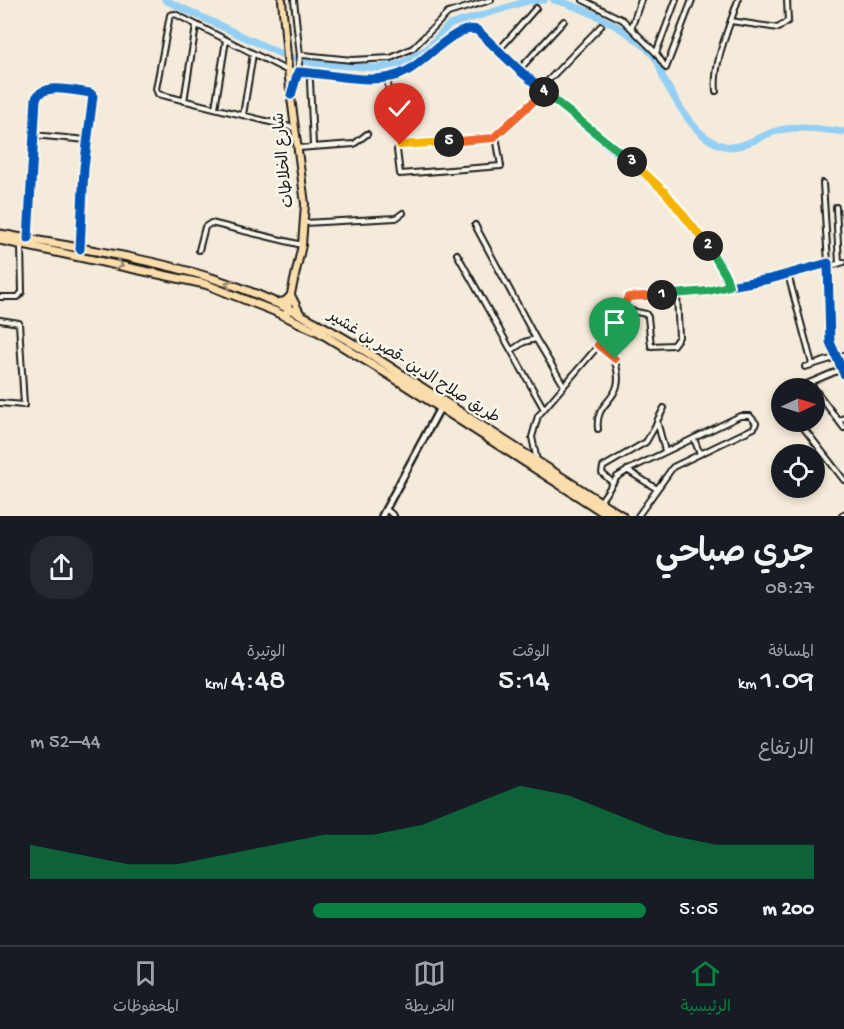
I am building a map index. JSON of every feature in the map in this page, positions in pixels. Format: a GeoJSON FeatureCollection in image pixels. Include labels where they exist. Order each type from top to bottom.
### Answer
{"type":"FeatureCollection","features":[{"type":"Feature","properties":{"kind":"highway","name":"طريق صلاح الدين -قصر بن غشير"},"geometry":{"type":"LineString","coordinates":[[0,234],[28,239],[50,247],[80,249],[199,275],[274,303],[287,312],[301,316],[622,516]]}},
{"type":"Feature","properties":{"kind":"highway"},"geometry":{"type":"LineString","coordinates":[[0,240],[50,247],[204,284],[287,312],[321,329],[609,516]]}},
{"type":"Feature","properties":{"kind":"main road","name":"شارع الخلاطات"},"geometry":{"type":"LineString","coordinates":[[282,0],[288,71],[304,190],[302,245],[287,312]]}},
{"type":"Feature","properties":{"kind":"main road"},"geometry":{"type":"LineString","coordinates":[[274,303],[285,301],[291,295],[301,316]]}},
{"type":"Feature","properties":{"kind":"main road"},"geometry":{"type":"LineString","coordinates":[[382,516],[440,408]]}},
{"type":"Feature","properties":{"kind":"street"},"geometry":{"type":"LineString","coordinates":[[291,95],[300,56],[294,0]]}},
{"type":"Feature","properties":{"kind":"street"},"geometry":{"type":"LineString","coordinates":[[300,56],[308,54],[352,60],[391,58],[413,48],[447,13],[491,0]]}},
{"type":"Feature","properties":{"kind":"street"},"geometry":{"type":"LineString","coordinates":[[583,0],[614,14],[632,26],[666,68],[692,0]]}},
{"type":"Feature","properties":{"kind":"street"},"geometry":{"type":"LineString","coordinates":[[632,26],[641,0]]}},
{"type":"Feature","properties":{"kind":"street"},"geometry":{"type":"LineString","coordinates":[[656,53],[676,0]]}},
{"type":"Feature","properties":{"kind":"street"},"geometry":{"type":"LineString","coordinates":[[716,91],[716,78],[738,0]]}},
{"type":"Feature","properties":{"kind":"street"},"geometry":{"type":"LineString","coordinates":[[731,21],[753,22],[772,29],[779,27],[788,21],[787,0]]}},
{"type":"Feature","properties":{"kind":"street"},"geometry":{"type":"LineString","coordinates":[[499,50],[536,8]]}},
{"type":"Feature","properties":{"kind":"street"},"geometry":{"type":"LineString","coordinates":[[295,128],[158,94],[158,79],[170,15],[175,14],[288,71],[388,79],[420,63],[447,39],[472,29],[477,30],[519,70],[665,192],[714,254],[729,286]]}},
{"type":"Feature","properties":{"kind":"street"},"geometry":{"type":"LineString","coordinates":[[519,70],[564,21]]}},
{"type":"Feature","properties":{"kind":"street"},"geometry":{"type":"LineString","coordinates":[[184,100],[196,26]]}},
{"type":"Feature","properties":{"kind":"street"},"geometry":{"type":"LineString","coordinates":[[496,136],[501,166],[400,174],[398,150],[400,145],[490,139],[496,136],[543,90],[601,26]]}},
{"type":"Feature","properties":{"kind":"street"},"geometry":{"type":"LineString","coordinates":[[215,108],[226,40]]}},
{"type":"Feature","properties":{"kind":"street"},"geometry":{"type":"LineString","coordinates":[[243,115],[254,54]]}},
{"type":"Feature","properties":{"kind":"street"},"geometry":{"type":"LineString","coordinates":[[388,79],[389,101],[417,104]]}},
{"type":"Feature","properties":{"kind":"street"},"geometry":{"type":"LineString","coordinates":[[310,81],[313,145]]}},
{"type":"Feature","properties":{"kind":"street"},"geometry":{"type":"LineString","coordinates":[[28,239],[36,98],[42,90],[90,93],[92,98],[80,249]]}},
{"type":"Feature","properties":{"kind":"street"},"geometry":{"type":"LineString","coordinates":[[298,148],[313,145],[354,144],[367,134]]}},
{"type":"Feature","properties":{"kind":"street"},"geometry":{"type":"LineString","coordinates":[[33,135],[87,141]]}},
{"type":"Feature","properties":{"kind":"street"},"geometry":{"type":"LineString","coordinates":[[823,183],[830,342],[843,371],[824,378]]}},
{"type":"Feature","properties":{"kind":"street"},"geometry":{"type":"LineString","coordinates":[[537,463],[532,431],[544,409],[617,321],[632,295],[708,291],[842,263],[838,250],[836,207]]}},
{"type":"Feature","properties":{"kind":"street"},"geometry":{"type":"LineString","coordinates":[[304,223],[396,218],[403,213]]}},
{"type":"Feature","properties":{"kind":"street"},"geometry":{"type":"LineString","coordinates":[[199,250],[205,228],[210,223],[302,245]]}},
{"type":"Feature","properties":{"kind":"street"},"geometry":{"type":"LineString","coordinates":[[475,225],[563,385]]}},
{"type":"Feature","properties":{"kind":"street"},"geometry":{"type":"LineString","coordinates":[[0,297],[18,297],[22,292],[21,244]]}},
{"type":"Feature","properties":{"kind":"street"},"geometry":{"type":"LineString","coordinates":[[827,252],[838,250]]}},
{"type":"Feature","properties":{"kind":"street"},"geometry":{"type":"LineString","coordinates":[[457,254],[544,409]]}},
{"type":"Feature","properties":{"kind":"street"},"geometry":{"type":"LineString","coordinates":[[789,279],[812,364]]}},
{"type":"Feature","properties":{"kind":"street"},"geometry":{"type":"LineString","coordinates":[[622,309],[648,317],[651,346],[673,345],[679,337],[677,294]]}},
{"type":"Feature","properties":{"kind":"street"},"geometry":{"type":"LineString","coordinates":[[0,320],[19,323],[24,405],[0,403]]}},
{"type":"Feature","properties":{"kind":"street"},"geometry":{"type":"LineString","coordinates":[[512,350],[524,342],[536,339]]}},
{"type":"Feature","properties":{"kind":"street"},"geometry":{"type":"LineString","coordinates":[[598,345],[614,356],[618,383],[615,395],[599,413],[598,429]]}},
{"type":"Feature","properties":{"kind":"street"},"geometry":{"type":"LineString","coordinates":[[805,367],[844,355]]}},
{"type":"Feature","properties":{"kind":"street"},"geometry":{"type":"LineString","coordinates":[[825,403],[844,428]]}},
{"type":"Feature","properties":{"kind":"street"},"geometry":{"type":"LineString","coordinates":[[664,408],[657,417],[657,423],[665,451]]}},
{"type":"Feature","properties":{"kind":"street"},"geometry":{"type":"LineString","coordinates":[[600,502],[613,483],[627,470],[746,414],[756,423],[754,428],[673,467],[638,516]]}},
{"type":"Feature","properties":{"kind":"street"},"geometry":{"type":"LineString","coordinates":[[839,421],[844,418]]}},
{"type":"Feature","properties":{"kind":"street"},"geometry":{"type":"LineString","coordinates":[[613,483],[601,469],[646,442],[657,423]]}},
{"type":"Feature","properties":{"kind":"street"},"geometry":{"type":"LineString","coordinates":[[807,432],[844,480]]}},
{"type":"Feature","properties":{"kind":"street"},"geometry":{"type":"LineString","coordinates":[[694,439],[700,454]]}},
{"type":"Feature","properties":{"kind":"street"},"geometry":{"type":"LineString","coordinates":[[627,470],[657,489]]}},
{"type":"Feature","properties":{"kind":"street"},"geometry":{"type":"LineString","coordinates":[[386,509],[394,516]]}},
{"type":"Feature","properties":{"kind":"waterway"},"geometry":{"type":"LineString","coordinates":[[165,0],[283,55],[312,63],[378,68],[400,64],[427,49],[449,25],[528,1],[544,0]]}},
{"type":"Feature","properties":{"kind":"waterway"},"geometry":{"type":"LineString","coordinates":[[554,0],[610,22],[648,49],[657,61],[664,80],[688,119],[704,136],[714,142],[724,146],[739,146],[770,133],[792,128],[844,132]]}},
{"type":"Feature","properties":{"kind":"cycle path"},"geometry":{"type":"LineString","coordinates":[[291,95],[298,72],[368,79],[395,76],[415,66],[459,32],[477,30],[519,70],[665,192],[719,262],[729,286],[770,279],[828,263],[830,342],[844,374]]}},
{"type":"Feature","properties":{"kind":"cycle path"},"geometry":{"type":"LineString","coordinates":[[28,239],[36,98],[40,93],[53,89],[90,93],[93,96],[84,168],[80,249]]}},
{"type":"Feature","properties":{"kind":"route"},"geometry":{"type":"LineString","coordinates":[[400,145],[492,138],[545,91],[653,180],[704,239],[719,262],[729,286],[697,293],[628,297],[617,321],[598,345],[615,359]]}}]}
